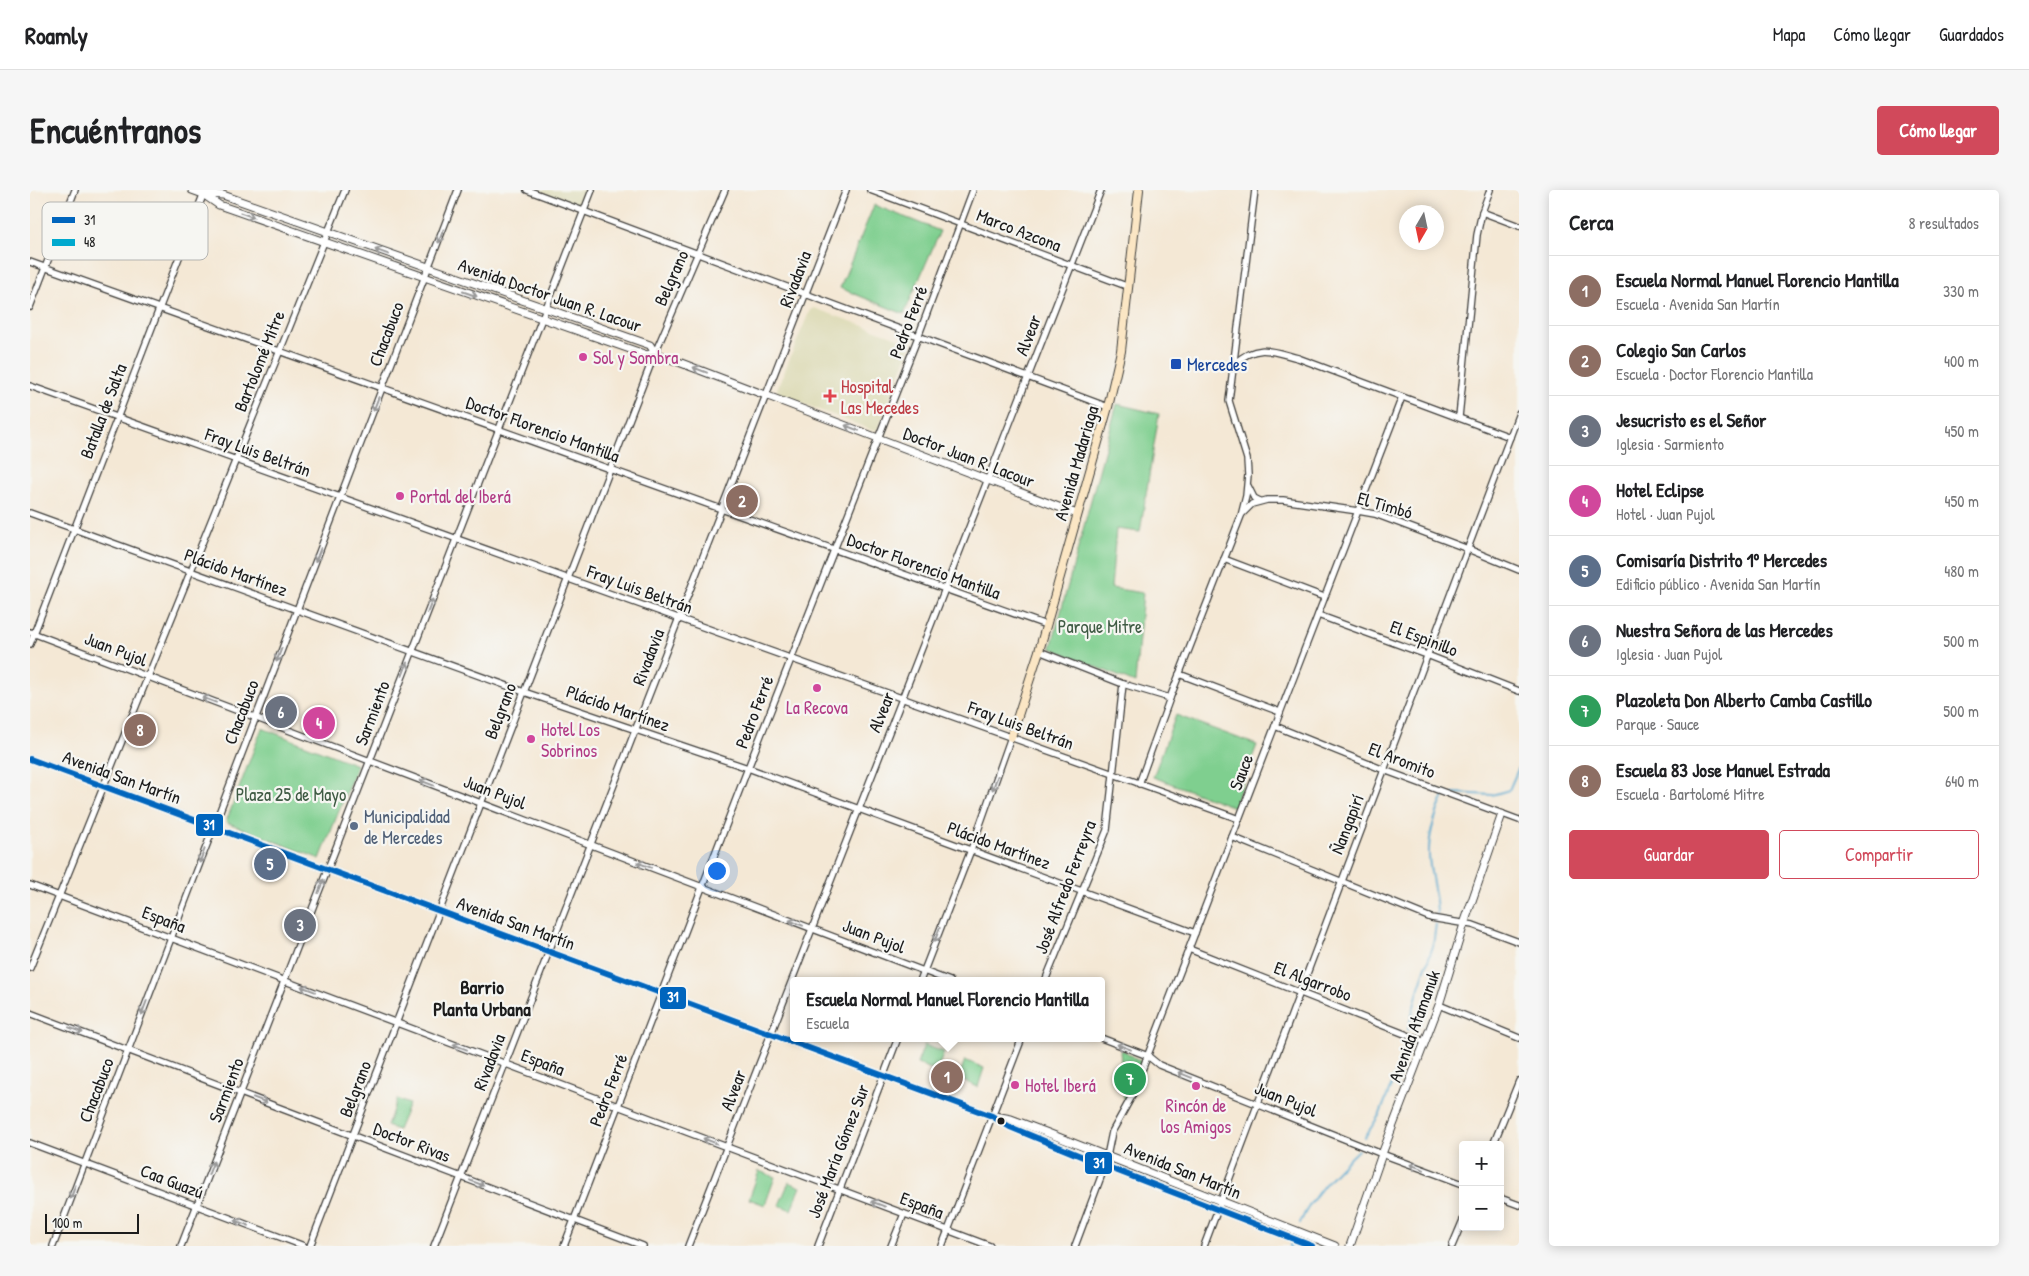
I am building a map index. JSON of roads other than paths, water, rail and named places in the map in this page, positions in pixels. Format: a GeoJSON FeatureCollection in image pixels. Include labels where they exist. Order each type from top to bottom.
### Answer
{"type":"FeatureCollection","features":[{"type":"Feature","properties":{"kind":"main road","name":"Avenida Madariaga"},"geometry":{"type":"LineString","coordinates":[[1011,737],[1046,625],[1108,407],[1121,351],[1139,190]]}},
{"type":"Feature","properties":{"kind":"street"},"geometry":{"type":"LineString","coordinates":[[70,202],[75,190]]}},
{"type":"Feature","properties":{"kind":"street","name":"Avenida Doctor Juan R. Lacour"},"geometry":{"type":"LineString","coordinates":[[192,190],[222,195],[424,278],[647,355],[655,353],[650,346],[546,309],[428,268],[326,237]]}},
{"type":"Feature","properties":{"kind":"street","name":"Bartolomé Mitre"},"geometry":{"type":"LineString","coordinates":[[30,968],[345,190]]}},
{"type":"Feature","properties":{"kind":"street","name":"Chacabuco"},"geometry":{"type":"LineString","coordinates":[[53,1246],[458,190]]}},
{"type":"Feature","properties":{"kind":"street"},"geometry":{"type":"LineString","coordinates":[[527,190],[1108,407]]}},
{"type":"Feature","properties":{"kind":"street","name":"Sarmiento"},"geometry":{"type":"LineString","coordinates":[[181,1246],[592,190]]}},
{"type":"Feature","properties":{"kind":"street","name":"Belgrano"},"geometry":{"type":"LineString","coordinates":[[310,1246],[655,353],[725,190]]}},
{"type":"Feature","properties":{"kind":"street","name":"Rivadavia"},"geometry":{"type":"LineString","coordinates":[[434,1246],[846,190]]}},
{"type":"Feature","properties":{"kind":"street","name":"Marco Azcona"},"geometry":{"type":"LineString","coordinates":[[870,190],[1129,287]]}},
{"type":"Feature","properties":{"kind":"street","name":"Pedro Ferré"},"geometry":{"type":"LineString","coordinates":[[564,1246],[748,768],[918,337],[973,190]]}},
{"type":"Feature","properties":{"kind":"street","name":"Alvear"},"geometry":{"type":"LineString","coordinates":[[793,977],[1101,190]]}},
{"type":"Feature","properties":{"kind":"street"},"geometry":{"type":"LineString","coordinates":[[1139,784],[1179,674],[1241,516],[1248,484],[1247,459],[1229,401],[1255,190]]}},
{"type":"Feature","properties":{"kind":"street"},"geometry":{"type":"LineString","coordinates":[[1459,417],[1477,235],[1482,212],[1490,190]]}},
{"type":"Feature","properties":{"kind":"street"},"geometry":{"type":"LineString","coordinates":[[1482,212],[1519,226]]}},
{"type":"Feature","properties":{"kind":"street"},"geometry":{"type":"LineString","coordinates":[[30,307],[48,260]]}},
{"type":"Feature","properties":{"kind":"street","name":"Batalla de Salta"},"geometry":{"type":"LineString","coordinates":[[30,644],[32,633],[178,260]]}},
{"type":"Feature","properties":{"kind":"street","name":"Doctor Florencio Mantilla"},"geometry":{"type":"LineString","coordinates":[[30,262],[1046,625]]}},
{"type":"Feature","properties":{"kind":"street"},"geometry":{"type":"LineString","coordinates":[[1235,363],[1245,354],[1257,350],[1268,350],[1298,358],[1510,437]]}},
{"type":"Feature","properties":{"kind":"street","name":"Doctor Juan R. Lacour"},"geometry":{"type":"LineString","coordinates":[[655,353],[1078,514]]}},
{"type":"Feature","properties":{"kind":"street","name":"Fray Luis Beltrán"},"geometry":{"type":"LineString","coordinates":[[30,386],[1239,820]]}},
{"type":"Feature","properties":{"kind":"street","name":"Sauce"},"geometry":{"type":"LineString","coordinates":[[1075,1246],[1105,1166],[1112,1132],[1132,1096],[1148,1056],[1402,397]]}},
{"type":"Feature","properties":{"kind":"street","name":"Ñangapirí"},"geometry":{"type":"LineString","coordinates":[[1204,1246],[1519,413]]}},
{"type":"Feature","properties":{"kind":"street"},"geometry":{"type":"LineString","coordinates":[[1248,484],[1254,498],[1260,501]]}},
{"type":"Feature","properties":{"kind":"street","name":"El Timbó"},"geometry":{"type":"LineString","coordinates":[[1260,501],[1283,500],[1375,514],[1519,570]]}},
{"type":"Feature","properties":{"kind":"street"},"geometry":{"type":"LineString","coordinates":[[1241,516],[1252,504],[1260,501]]}},
{"type":"Feature","properties":{"kind":"street","name":"Plácido Martínez"},"geometry":{"type":"LineString","coordinates":[[30,513],[524,692],[748,768],[1195,933]]}},
{"type":"Feature","properties":{"kind":"street"},"geometry":{"type":"LineString","coordinates":[[1224,560],[1324,597]]}},
{"type":"Feature","properties":{"kind":"street","name":"El Espinillo"},"geometry":{"type":"LineString","coordinates":[[1318,615],[1519,691]]}},
{"type":"Feature","properties":{"kind":"street","name":"Juan Pujol"},"geometry":{"type":"LineString","coordinates":[[32,633],[940,977]]}},
{"type":"Feature","properties":{"kind":"street"},"geometry":{"type":"LineString","coordinates":[[1038,651],[1124,684],[1170,698]]}},
{"type":"Feature","properties":{"kind":"street"},"geometry":{"type":"LineString","coordinates":[[1179,674],[1280,712]]}},
{"type":"Feature","properties":{"kind":"street","name":"José Alfredo Ferreyra"},"geometry":{"type":"LineString","coordinates":[[1047,977],[1107,830],[1124,684]]}},
{"type":"Feature","properties":{"kind":"street","name":"El Aromito"},"geometry":{"type":"LineString","coordinates":[[1276,726],[1384,770],[1519,820]]}},
{"type":"Feature","properties":{"kind":"street"},"geometry":{"type":"LineString","coordinates":[[922,977],[971,850],[1011,737]]}},
{"type":"Feature","properties":{"kind":"street","name":"Avenida San Martín"},"geometry":{"type":"LineString","coordinates":[[30,759],[790,1041]]}},
{"type":"Feature","properties":{"kind":"street","name":"Avenida Atamanuk"},"geometry":{"type":"LineString","coordinates":[[1350,1246],[1382,1154],[1439,1006],[1464,924],[1502,814]]}},
{"type":"Feature","properties":{"kind":"street"},"geometry":{"type":"LineString","coordinates":[[1232,837],[1342,880],[1431,918],[1474,925],[1519,942]]}},
{"type":"Feature","properties":{"kind":"street","name":"España"},"geometry":{"type":"LineString","coordinates":[[30,885],[990,1246]]}},
{"type":"Feature","properties":{"kind":"street","name":"El Algarrobo"},"geometry":{"type":"LineString","coordinates":[[1189,950],[1425,1042]]}},
{"type":"Feature","properties":{"kind":"street","name":"Alvear"},"geometry":{"type":"LineString","coordinates":[[688,1246],[790,985]]}},
{"type":"Feature","properties":{"kind":"street"},"geometry":{"type":"LineString","coordinates":[[1439,1006],[1519,1038]]}},
{"type":"Feature","properties":{"kind":"street","name":"Doctor Rivas"},"geometry":{"type":"LineString","coordinates":[[30,1013],[643,1246]]}},
{"type":"Feature","properties":{"kind":"street","name":"Juan Pujol"},"geometry":{"type":"LineString","coordinates":[[1105,1040],[1148,1056],[1159,1064],[1258,1104],[1459,1183]]}},
{"type":"Feature","properties":{"kind":"street","name":"Avenida San Martín"},"geometry":{"type":"LineString","coordinates":[[792,1042],[992,1116],[1011,1119],[1108,1156],[1302,1244],[1312,1246]]}},
{"type":"Feature","properties":{"kind":"street","name":"José María Gómez Sur"},"geometry":{"type":"LineString","coordinates":[[818,1246],[896,1042]]}},
{"type":"Feature","properties":{"kind":"street"},"geometry":{"type":"LineString","coordinates":[[942,1246],[1020,1042]]}},
{"type":"Feature","properties":{"kind":"street"},"geometry":{"type":"LineString","coordinates":[[1495,1141],[1519,1082]]}},
{"type":"Feature","properties":{"kind":"street","name":"Avenida San Martín"},"geometry":{"type":"LineString","coordinates":[[992,1116],[1010,1127],[1105,1166],[1335,1246]]}},
{"type":"Feature","properties":{"kind":"street","name":"Caa Guazú"},"geometry":{"type":"LineString","coordinates":[[30,1144],[304,1246]]}},
{"type":"Feature","properties":{"kind":"street"},"geometry":{"type":"LineString","coordinates":[[1504,1199],[1519,1205]]}},
{"type":"Feature","properties":{"kind":"street"},"geometry":{"type":"LineString","coordinates":[[891,1246],[904,1214]]}},
{"type":"Feature","properties":{"kind":"street"},"geometry":{"type":"LineString","coordinates":[[1452,1246],[1459,1229]]}},
{"type":"Feature","properties":{"kind":"waterway"},"geometry":{"type":"LineString","coordinates":[[1453,793],[1492,795],[1509,790],[1519,767]]}},
{"type":"Feature","properties":{"kind":"waterway"},"geometry":{"type":"LineString","coordinates":[[1437,914],[1429,849],[1433,825],[1444,796]]}},
{"type":"Feature","properties":{"kind":"waterway"},"geometry":{"type":"LineString","coordinates":[[1408,1030],[1419,987],[1433,946],[1436,924]]}},
{"type":"Feature","properties":{"kind":"waterway"},"geometry":{"type":"LineString","coordinates":[[1365,1137],[1380,1114],[1402,1058],[1406,1037]]}},
{"type":"Feature","properties":{"kind":"waterway"},"geometry":{"type":"LineString","coordinates":[[1300,1223],[1318,1193],[1358,1150]]}},
{"type":"Feature","properties":{"kind":"waterway"},"geometry":{"type":"LineString","coordinates":[[1290,1246],[1292,1242]]}},
{"type":"Feature","properties":{"kind":"place","name":"Sol y Sombra"},"geometry":{"type":"Point","coordinates":[583,357]}},
{"type":"Feature","properties":{"kind":"place","name":"Mercedes"},"geometry":{"type":"Point","coordinates":[1176,364]}},
{"type":"Feature","properties":{"kind":"place","name":"Hospital Las Mecedes"},"geometry":{"type":"Point","coordinates":[830,396]}},
{"type":"Feature","properties":{"kind":"place","name":"Portal del Iberá"},"geometry":{"type":"Point","coordinates":[400,496]}},
{"type":"Feature","properties":{"kind":"place","name":"Colegio San Carlos"},"geometry":{"type":"Point","coordinates":[742,501]}},
{"type":"Feature","properties":{"kind":"place","name":"La Recova"},"geometry":{"type":"Point","coordinates":[817,688]}},
{"type":"Feature","properties":{"kind":"place","name":"Nuestra Señora de las Mercedes"},"geometry":{"type":"Point","coordinates":[281,712]}},
{"type":"Feature","properties":{"kind":"place","name":"Hotel Eclipse"},"geometry":{"type":"Point","coordinates":[319,723]}},
{"type":"Feature","properties":{"kind":"place","name":"Escuela 83 Jose Manuel Estrada"},"geometry":{"type":"Point","coordinates":[140,730]}},
{"type":"Feature","properties":{"kind":"place","name":"Hotel Los Sobrinos"},"geometry":{"type":"Point","coordinates":[531,739]}},
{"type":"Feature","properties":{"kind":"place","name":"Municipalidad de Mercedes"},"geometry":{"type":"Point","coordinates":[354,826]}},
{"type":"Feature","properties":{"kind":"place","name":"Comisaría Distrito 1º Mercedes"},"geometry":{"type":"Point","coordinates":[270,864]}},
{"type":"Feature","properties":{"kind":"place","name":"Jesucristo es el Señor"},"geometry":{"type":"Point","coordinates":[300,925]}},
{"type":"Feature","properties":{"kind":"place","name":"Escuela Normal Manuel Florencio Mantilla"},"geometry":{"type":"Point","coordinates":[947,1077]}},
{"type":"Feature","properties":{"kind":"place","name":"Plazoleta Don Alberto Camba Castillo"},"geometry":{"type":"Point","coordinates":[1130,1079]}},
{"type":"Feature","properties":{"kind":"place","name":"Hotel Iberá"},"geometry":{"type":"Point","coordinates":[1015,1085]}},
{"type":"Feature","properties":{"kind":"place","name":"Rincón de los Amigos"},"geometry":{"type":"Point","coordinates":[1196,1086]}},
{"type":"Feature","properties":{"kind":"district","name":"Barrio Planta Urbana"},"geometry":{"type":"Point","coordinates":[482,998]}},
{"type":"Feature","properties":{"kind":"park label","name":"Parque Mitre"},"geometry":{"type":"Point","coordinates":[1100,626]}},
{"type":"Feature","properties":{"kind":"park label","name":"Plaza 25 de Mayo"},"geometry":{"type":"Point","coordinates":[291,794]}}]}
